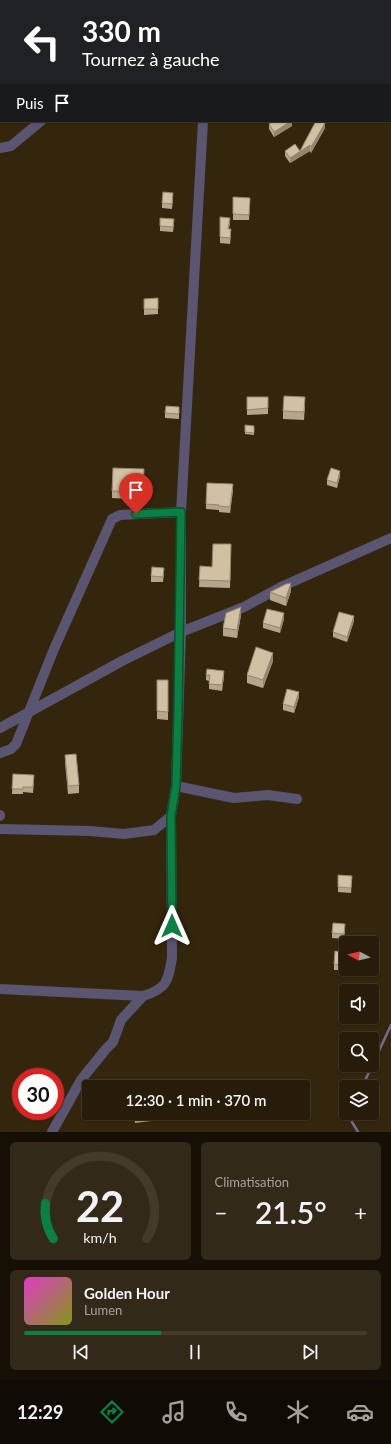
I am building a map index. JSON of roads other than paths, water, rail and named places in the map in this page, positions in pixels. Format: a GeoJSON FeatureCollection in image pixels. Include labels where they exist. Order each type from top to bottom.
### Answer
{"type":"FeatureCollection","features":[{"type":"Feature","properties":{"kind":"street"},"geometry":{"type":"LineString","coordinates":[[0,148],[11,146],[40,122]]}},
{"type":"Feature","properties":{"kind":"street"},"geometry":{"type":"LineString","coordinates":[[0,989],[143,996],[155,992],[163,986],[168,978],[172,958],[171,816],[176,786],[181,632],[181,512],[203,122]]}},
{"type":"Feature","properties":{"kind":"street"},"geometry":{"type":"LineString","coordinates":[[0,753],[14,747],[54,649],[112,519],[115,516],[120,515],[181,512]]}},
{"type":"Feature","properties":{"kind":"street"},"geometry":{"type":"LineString","coordinates":[[0,728],[122,661],[181,632],[244,607],[283,586],[391,538]]}},
{"type":"Feature","properties":{"kind":"street"},"geometry":{"type":"LineString","coordinates":[[176,786],[234,798],[268,795],[297,799]]}},
{"type":"Feature","properties":{"kind":"street"},"geometry":{"type":"LineString","coordinates":[[0,829],[136,833],[154,830],[171,816]]}},
{"type":"Feature","properties":{"kind":"street"},"geometry":{"type":"LineString","coordinates":[[52,1132],[82,1080],[113,1042],[121,1020],[143,996]]}},
{"type":"Feature","properties":{"kind":"waterway"},"geometry":{"type":"LineString","coordinates":[[365,1080],[391,1025]]}},
{"type":"Feature","properties":{"kind":"waterway"},"geometry":{"type":"LineString","coordinates":[[352,1120],[358,1132]]}}]}
